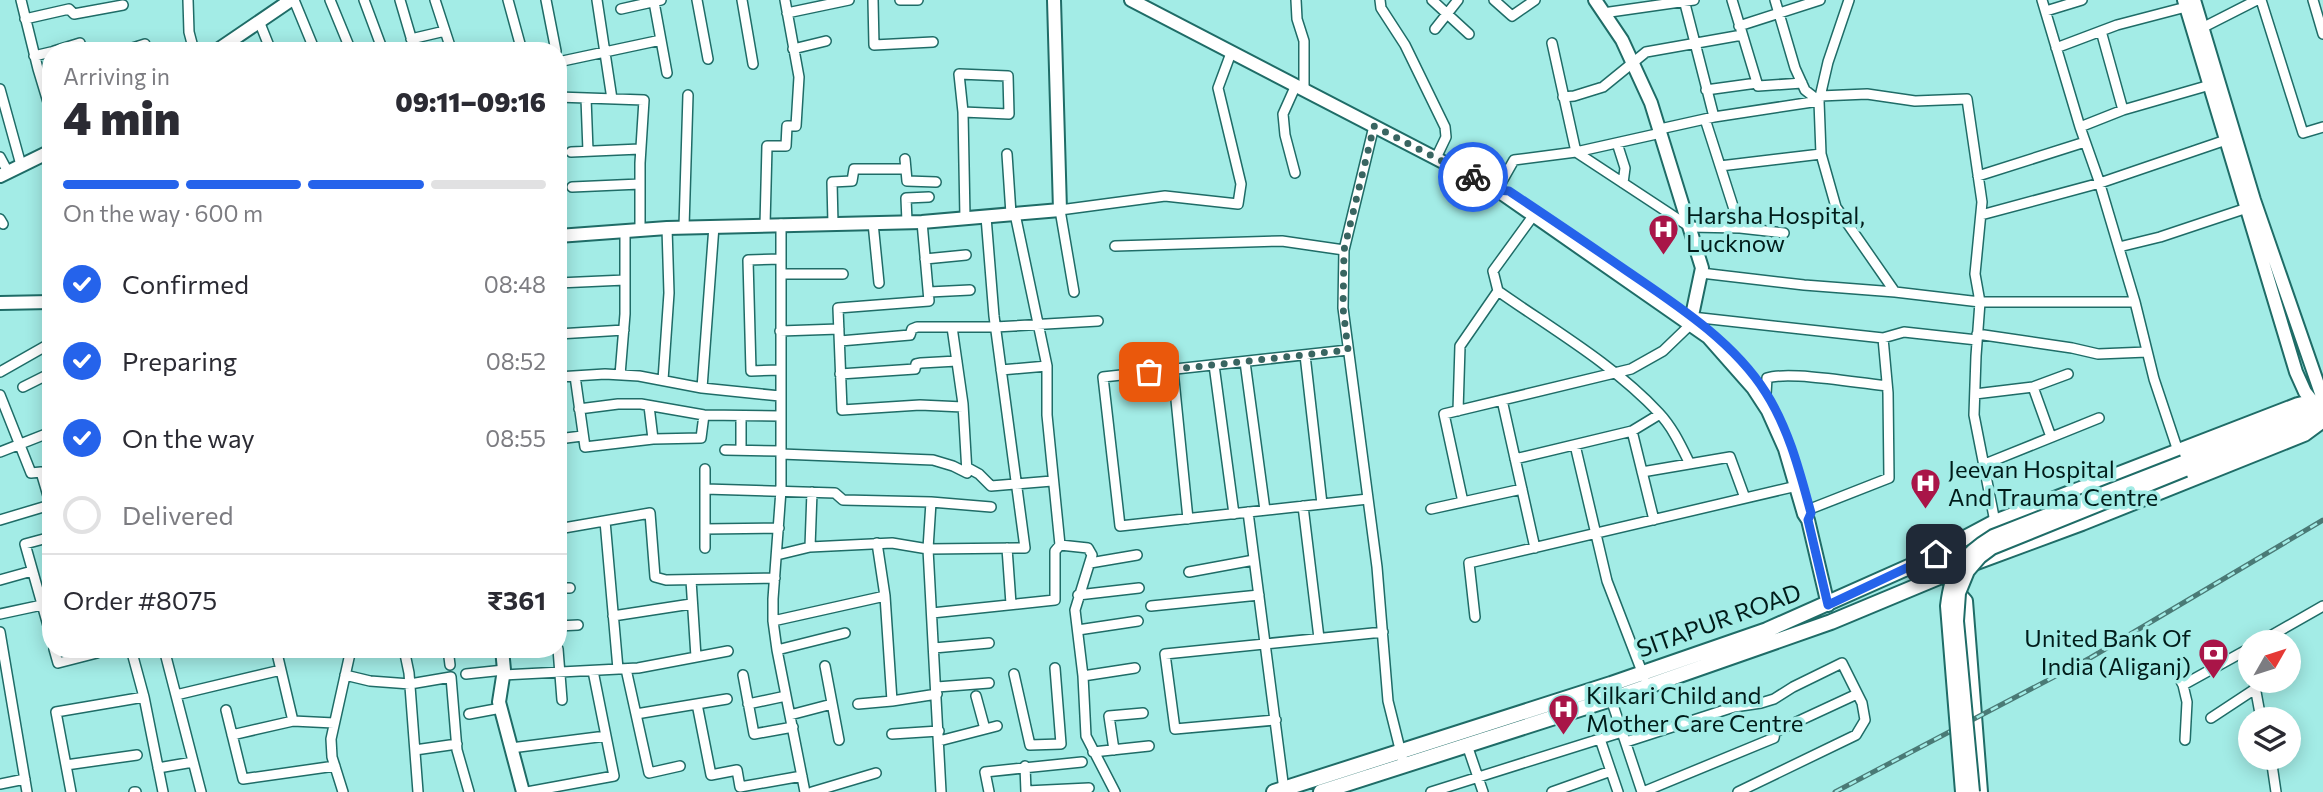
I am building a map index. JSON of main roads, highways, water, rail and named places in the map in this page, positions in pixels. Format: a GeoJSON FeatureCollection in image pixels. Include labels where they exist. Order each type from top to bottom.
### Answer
{"type":"FeatureCollection","features":[{"type":"Feature","properties":{"kind":"main road","name":"SITAPUR ROAD"},"geometry":{"type":"LineString","coordinates":[[1281,791],[1402,758],[1645,680],[1831,622],[2304,434],[2322,412],[2307,403],[2298,405],[2182,461],[1995,523],[1828,605],[1645,680],[1611,698],[1467,745],[1402,758],[1321,792]]}},
{"type":"Feature","properties":{"kind":"railway"},"geometry":{"type":"LineString","coordinates":[[1835,792],[2090,658],[2323,520]]}},
{"type":"Feature","properties":{"kind":"place","name":"Harsha Hospital, Lucknow"},"geometry":{"type":"Point","coordinates":[1663,257]}},
{"type":"Feature","properties":{"kind":"place","name":"Jeevan Hospital And Trauma Centre"},"geometry":{"type":"Point","coordinates":[1925,511]}},
{"type":"Feature","properties":{"kind":"place","name":"United Bank Of India (Aliganj)"},"geometry":{"type":"Point","coordinates":[2214,680]}},
{"type":"Feature","properties":{"kind":"place","name":"Kilkari Child and Mother Care Centre"},"geometry":{"type":"Point","coordinates":[1563,737]}}]}
